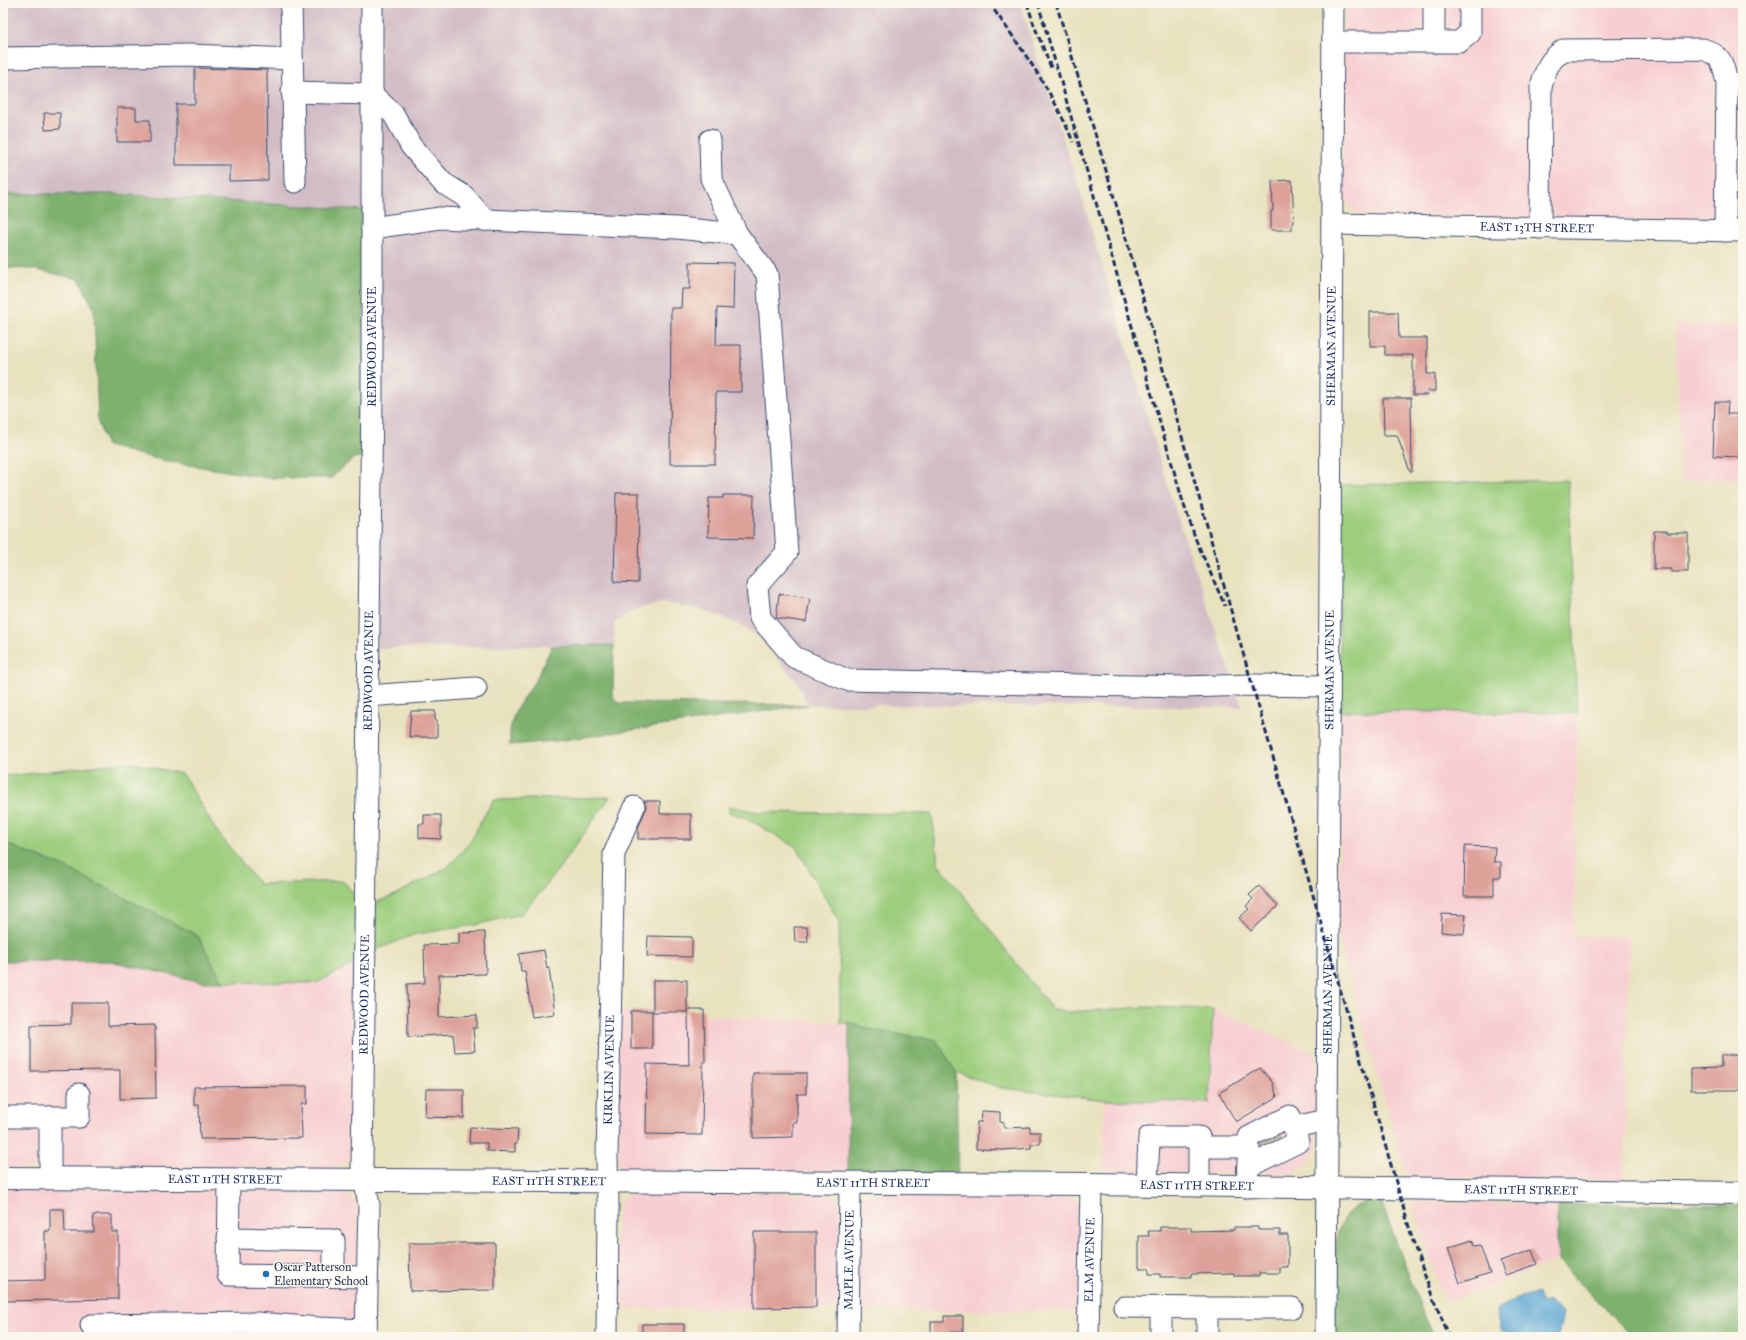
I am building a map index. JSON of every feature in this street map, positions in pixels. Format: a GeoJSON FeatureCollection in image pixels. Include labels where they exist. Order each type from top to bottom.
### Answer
{"type":"FeatureCollection","features":[{"type":"Feature","properties":{"kind":"main road","name":"EAST 11TH STREET"},"geometry":{"type":"LineString","coordinates":[[3,1178],[1090,1184],[1199,1186],[1248,1167],[1327,1188],[1743,1193]]}},
{"type":"Feature","properties":{"kind":"street"},"geometry":{"type":"LineString","coordinates":[[291,3],[295,182]]}},
{"type":"Feature","properties":{"kind":"street","name":"REDWOOD AVENUE"},"geometry":{"type":"LineString","coordinates":[[366,1334],[369,1205],[362,1166],[372,396],[372,3]]}},
{"type":"Feature","properties":{"kind":"street","name":"SHERMAN AVENUE"},"geometry":{"type":"LineString","coordinates":[[1326,1337],[1333,3]]}},
{"type":"Feature","properties":{"kind":"street"},"geometry":{"type":"LineString","coordinates":[[1434,3],[1434,42]]}},
{"type":"Feature","properties":{"kind":"street"},"geometry":{"type":"LineString","coordinates":[[1332,42],[1459,42],[1470,33],[1470,3]]}},
{"type":"Feature","properties":{"kind":"street"},"geometry":{"type":"LineString","coordinates":[[1540,228],[1541,87],[1544,74],[1551,60],[1563,50],[1703,49],[1715,53],[1723,64],[1727,83],[1734,231]]}},
{"type":"Feature","properties":{"kind":"street"},"geometry":{"type":"LineString","coordinates":[[3,58],[189,55],[292,58]]}},
{"type":"Feature","properties":{"kind":"street"},"geometry":{"type":"LineString","coordinates":[[292,92],[372,94],[394,115],[411,146],[443,183],[464,196],[485,220]]}},
{"type":"Feature","properties":{"kind":"street"},"geometry":{"type":"LineString","coordinates":[[710,140],[711,178],[737,234],[768,274],[787,552],[757,586],[760,618],[794,657],[847,680],[1183,687],[1252,685],[1329,686]]}},
{"type":"Feature","properties":{"kind":"street"},"geometry":{"type":"LineString","coordinates":[[372,228],[440,218],[678,228],[737,234]]}},
{"type":"Feature","properties":{"kind":"street","name":"EAST 13TH STREET"},"geometry":{"type":"LineString","coordinates":[[1332,224],[1734,231]]}},
{"type":"Feature","properties":{"kind":"street"},"geometry":{"type":"LineString","coordinates":[[368,696],[476,688]]}},
{"type":"Feature","properties":{"kind":"street","name":"KIRKLIN AVENUE"},"geometry":{"type":"LineString","coordinates":[[606,1337],[608,1182],[606,1156],[614,854],[634,807]]}},
{"type":"Feature","properties":{"kind":"street"},"geometry":{"type":"LineString","coordinates":[[3,1117],[79,1117],[79,1094]]}},
{"type":"Feature","properties":{"kind":"street"},"geometry":{"type":"LineString","coordinates":[[1248,1167],[1249,1136],[1270,1141],[1298,1142],[1290,1116],[1270,1141],[1248,1167]]}},
{"type":"Feature","properties":{"kind":"street"},"geometry":{"type":"LineString","coordinates":[[50,1117],[50,1178]]}},
{"type":"Feature","properties":{"kind":"street"},"geometry":{"type":"LineString","coordinates":[[1294,1127],[1327,1120]]}},
{"type":"Feature","properties":{"kind":"street"},"geometry":{"type":"LineString","coordinates":[[1147,1185],[1150,1137],[1199,1137],[1199,1186]]}},
{"type":"Feature","properties":{"kind":"street"},"geometry":{"type":"LineString","coordinates":[[1199,1147],[1248,1167]]}},
{"type":"Feature","properties":{"kind":"street"},"geometry":{"type":"LineString","coordinates":[[229,1180],[228,1275],[367,1277]]}},
{"type":"Feature","properties":{"kind":"street","name":"MAPLE AVENUE"},"geometry":{"type":"LineString","coordinates":[[848,1337],[850,1183]]}},
{"type":"Feature","properties":{"kind":"street","name":"ELM AVENUE"},"geometry":{"type":"LineString","coordinates":[[1088,1337],[1090,1184]]}},
{"type":"Feature","properties":{"kind":"street"},"geometry":{"type":"LineString","coordinates":[[228,1238],[334,1240],[334,1276]]}},
{"type":"Feature","properties":{"kind":"street"},"geometry":{"type":"LineString","coordinates":[[1124,1307],[1292,1308]]}},
{"type":"Feature","properties":{"kind":"street"},"geometry":{"type":"LineString","coordinates":[[1161,1308],[1161,1337]]}},
{"type":"Feature","properties":{"kind":"street"},"geometry":{"type":"LineString","coordinates":[[1207,1308],[1207,1337]]}},
{"type":"Feature","properties":{"kind":"street"},"geometry":{"type":"LineString","coordinates":[[91,1325],[257,1323],[310,1332],[366,1334]]}},
{"type":"Feature","properties":{"kind":"shaded area"},"geometry":{"type":"Polygon","coordinates":[[[3,3],[364,3],[364,210],[114,194],[3,194],[3,3]]]}},
{"type":"Feature","properties":{"kind":"shaded area"},"geometry":{"type":"Polygon","coordinates":[[[380,3],[1020,3],[1083,201],[1176,513],[1242,707],[808,705],[797,682],[758,636],[736,623],[701,609],[663,603],[636,609],[614,623],[614,645],[377,648],[380,3]]]}},
{"type":"Feature","properties":{"kind":"shaded area"},"geometry":{"type":"Polygon","coordinates":[[[1344,3],[1743,3],[1743,222],[1359,215],[1348,206],[1343,192],[1344,3]]]}},
{"type":"Feature","properties":{"kind":"shaded area"},"geometry":{"type":"Polygon","coordinates":[[[1676,325],[1743,326],[1743,480],[1681,480],[1676,325]]]}},
{"type":"Feature","properties":{"kind":"shaded area"},"geometry":{"type":"Polygon","coordinates":[[[1341,711],[1577,713],[1574,936],[1629,937],[1624,1180],[1407,1177],[1339,941],[1341,711]]]}},
{"type":"Feature","properties":{"kind":"shaded area"},"geometry":{"type":"Polygon","coordinates":[[[3,961],[111,961],[202,982],[356,963],[352,1149],[348,1160],[335,1169],[3,1168],[3,961]]]}},
{"type":"Feature","properties":{"kind":"shaded area"},"geometry":{"type":"Polygon","coordinates":[[[1213,1009],[1316,1054],[1317,1147],[1312,1158],[1300,1169],[1291,1173],[1280,1174],[1103,1172],[1105,1100],[1209,1103],[1213,1009]]]}},
{"type":"Feature","properties":{"kind":"shaded area"},"geometry":{"type":"Polygon","coordinates":[[[618,1011],[849,1023],[848,1173],[628,1171],[618,1167],[618,1011]]]}},
{"type":"Feature","properties":{"kind":"shaded area","name":"Oscar Patterson Elementary School"},"geometry":{"type":"Polygon","coordinates":[[[3,1188],[343,1192],[355,1203],[359,1214],[359,1337],[3,1337],[3,1188]]]}},
{"type":"Feature","properties":{"kind":"shaded area"},"geometry":{"type":"Polygon","coordinates":[[[634,1192],[830,1194],[837,1199],[840,1205],[841,1310],[615,1308],[617,1211],[622,1199],[634,1192]]]}},
{"type":"Feature","properties":{"kind":"shaded area"},"geometry":{"type":"Polygon","coordinates":[[[869,1193],[986,1194],[1072,1197],[1081,1207],[1080,1311],[856,1311],[860,1200],[869,1193]]]}},
{"type":"Feature","properties":{"kind":"shaded area"},"geometry":{"type":"Polygon","coordinates":[[[1413,1202],[1558,1204],[1558,1261],[1445,1302],[1434,1273],[1413,1202]]]}},
{"type":"Feature","properties":{"kind":"green space"},"geometry":{"type":"Polygon","coordinates":[[[3,194],[114,194],[364,210],[363,457],[354,458],[331,478],[268,478],[165,461],[107,446],[98,423],[94,309],[79,279],[32,269],[3,268],[3,194]]]}},
{"type":"Feature","properties":{"kind":"green space"},"geometry":{"type":"Polygon","coordinates":[[[1568,480],[1577,713],[1341,711],[1337,485],[1568,480]]]}},
{"type":"Feature","properties":{"kind":"green space"},"geometry":{"type":"Polygon","coordinates":[[[614,645],[613,697],[618,703],[808,705],[556,741],[510,745],[511,724],[517,708],[537,677],[552,646],[614,645]]]}},
{"type":"Feature","properties":{"kind":"green space"},"geometry":{"type":"Polygon","coordinates":[[[127,762],[183,774],[215,829],[259,884],[343,881],[357,897],[356,963],[316,983],[223,982],[198,936],[65,867],[3,843],[3,774],[8,776],[127,762]]]}},
{"type":"Feature","properties":{"kind":"green space"},"geometry":{"type":"Polygon","coordinates":[[[610,797],[549,882],[521,914],[475,925],[416,934],[378,949],[373,953],[374,903],[395,895],[448,867],[469,843],[493,800],[610,797]]]}},
{"type":"Feature","properties":{"kind":"green space"},"geometry":{"type":"Polygon","coordinates":[[[729,806],[757,812],[932,814],[938,863],[1052,1009],[1065,1012],[1147,1007],[1213,1009],[1209,1103],[1105,1100],[1001,1088],[956,1072],[936,1040],[877,1031],[849,1023],[840,1023],[839,922],[796,847],[748,819],[729,812],[729,806]]]}},
{"type":"Feature","properties":{"kind":"green space"},"geometry":{"type":"Polygon","coordinates":[[[3,843],[65,867],[198,936],[223,982],[202,982],[111,961],[3,961],[3,843]]]}},
{"type":"Feature","properties":{"kind":"green space"},"geometry":{"type":"Polygon","coordinates":[[[849,1023],[877,1031],[936,1040],[956,1072],[958,1174],[848,1173],[849,1023]]]}},
{"type":"Feature","properties":{"kind":"green space"},"geometry":{"type":"Polygon","coordinates":[[[1381,1201],[1424,1316],[1434,1337],[1334,1337],[1336,1241],[1338,1233],[1343,1220],[1351,1210],[1362,1203],[1381,1201]]]}},
{"type":"Feature","properties":{"kind":"green space"},"geometry":{"type":"Polygon","coordinates":[[[1558,1204],[1743,1205],[1743,1337],[1634,1337],[1558,1261],[1558,1204]]]}},
{"type":"Feature","properties":{"kind":"water"},"geometry":{"type":"Polygon","coordinates":[[[1538,1293],[1541,1303],[1548,1301],[1563,1312],[1558,1337],[1529,1337],[1500,1330],[1496,1310],[1517,1298],[1538,1293]]]}},
{"type":"Feature","properties":{"kind":"building"},"geometry":{"type":"Polygon","coordinates":[[[195,68],[267,70],[268,180],[229,181],[229,165],[176,165],[176,104],[195,104],[195,68]]]}},
{"type":"Feature","properties":{"kind":"building"},"geometry":{"type":"Polygon","coordinates":[[[117,108],[136,108],[136,120],[150,120],[150,142],[117,142],[117,108]]]}},
{"type":"Feature","properties":{"kind":"building"},"geometry":{"type":"Polygon","coordinates":[[[44,113],[60,113],[60,129],[45,130],[44,113]]]}},
{"type":"Feature","properties":{"kind":"building"},"geometry":{"type":"Polygon","coordinates":[[[1292,180],[1294,223],[1292,223],[1292,230],[1271,230],[1271,211],[1273,211],[1272,181],[1292,180]]]}},
{"type":"Feature","properties":{"kind":"building"},"geometry":{"type":"Polygon","coordinates":[[[690,262],[734,263],[733,309],[717,308],[716,345],[741,345],[741,392],[716,392],[715,464],[670,464],[671,308],[681,308],[682,289],[690,289],[690,262]]]}},
{"type":"Feature","properties":{"kind":"building"},"geometry":{"type":"Polygon","coordinates":[[[1370,312],[1398,312],[1399,338],[1427,338],[1427,374],[1435,374],[1435,391],[1427,391],[1428,395],[1413,395],[1413,355],[1385,355],[1385,346],[1370,346],[1370,312]]]}},
{"type":"Feature","properties":{"kind":"building"},"geometry":{"type":"Polygon","coordinates":[[[1383,398],[1411,398],[1412,472],[1410,472],[1397,435],[1384,435],[1383,398]]]}},
{"type":"Feature","properties":{"kind":"building"},"geometry":{"type":"Polygon","coordinates":[[[1715,402],[1728,402],[1727,414],[1743,414],[1743,457],[1713,456],[1715,402]]]}},
{"type":"Feature","properties":{"kind":"building"},"geometry":{"type":"Polygon","coordinates":[[[616,493],[639,493],[638,583],[614,582],[616,493]]]}},
{"type":"Feature","properties":{"kind":"building"},"geometry":{"type":"Polygon","coordinates":[[[723,495],[754,495],[753,538],[708,537],[709,498],[723,498],[723,495]]]}},
{"type":"Feature","properties":{"kind":"building"},"geometry":{"type":"Polygon","coordinates":[[[1654,531],[1667,531],[1667,533],[1688,533],[1688,572],[1671,572],[1671,569],[1654,569],[1654,531]]]}},
{"type":"Feature","properties":{"kind":"building"},"geometry":{"type":"Polygon","coordinates":[[[779,594],[810,598],[806,622],[776,618],[779,594]]]}},
{"type":"Feature","properties":{"kind":"building"},"geometry":{"type":"Polygon","coordinates":[[[411,711],[435,711],[435,720],[437,720],[437,737],[409,737],[411,711]]]}},
{"type":"Feature","properties":{"kind":"building"},"geometry":{"type":"Polygon","coordinates":[[[644,801],[660,801],[660,814],[691,814],[691,839],[638,839],[638,828],[646,806],[644,801]]]}},
{"type":"Feature","properties":{"kind":"building"},"geometry":{"type":"Polygon","coordinates":[[[424,815],[441,815],[441,839],[419,838],[419,824],[424,824],[424,815]]]}},
{"type":"Feature","properties":{"kind":"building"},"geometry":{"type":"Polygon","coordinates":[[[1465,846],[1495,847],[1494,862],[1501,862],[1501,877],[1494,877],[1494,896],[1464,896],[1465,846]]]}},
{"type":"Feature","properties":{"kind":"building"},"geometry":{"type":"Polygon","coordinates":[[[1259,886],[1278,906],[1251,931],[1239,918],[1249,909],[1246,906],[1253,899],[1249,895],[1259,886]]]}},
{"type":"Feature","properties":{"kind":"building"},"geometry":{"type":"Polygon","coordinates":[[[1442,914],[1466,915],[1464,934],[1441,932],[1442,914]]]}},
{"type":"Feature","properties":{"kind":"building"},"geometry":{"type":"Polygon","coordinates":[[[794,927],[807,927],[808,942],[795,942],[794,927]]]}},
{"type":"Feature","properties":{"kind":"building"},"geometry":{"type":"Polygon","coordinates":[[[485,932],[486,974],[439,975],[439,1017],[477,1015],[477,1028],[473,1028],[475,1051],[455,1052],[453,1034],[408,1037],[407,984],[425,983],[424,945],[459,944],[459,933],[485,932]]]}},
{"type":"Feature","properties":{"kind":"building"},"geometry":{"type":"Polygon","coordinates":[[[648,936],[692,937],[692,957],[647,956],[648,936]]]}},
{"type":"Feature","properties":{"kind":"building"},"geometry":{"type":"Polygon","coordinates":[[[544,950],[547,969],[549,968],[555,1014],[532,1017],[525,971],[521,971],[519,954],[544,950]]]}},
{"type":"Feature","properties":{"kind":"building"},"geometry":{"type":"Polygon","coordinates":[[[653,980],[687,980],[687,1012],[653,1012],[653,980]]]}},
{"type":"Feature","properties":{"kind":"building"},"geometry":{"type":"Polygon","coordinates":[[[71,1003],[108,1003],[108,1026],[155,1025],[156,1098],[120,1099],[120,1070],[31,1071],[31,1025],[71,1024],[71,1003]]]}},
{"type":"Feature","properties":{"kind":"building"},"geometry":{"type":"Polygon","coordinates":[[[688,1010],[704,1010],[705,1062],[703,1062],[702,1135],[646,1134],[647,1064],[689,1065],[688,1010]]]}},
{"type":"Feature","properties":{"kind":"building"},"geometry":{"type":"Polygon","coordinates":[[[631,1011],[652,1011],[652,1049],[631,1049],[631,1011]]]}},
{"type":"Feature","properties":{"kind":"building"},"geometry":{"type":"Polygon","coordinates":[[[1721,1055],[1743,1055],[1743,1090],[1691,1090],[1691,1069],[1721,1068],[1721,1055]]]}},
{"type":"Feature","properties":{"kind":"building"},"geometry":{"type":"Polygon","coordinates":[[[1260,1068],[1272,1082],[1277,1097],[1236,1122],[1219,1093],[1260,1068]]]}},
{"type":"Feature","properties":{"kind":"building"},"geometry":{"type":"Polygon","coordinates":[[[753,1073],[806,1073],[806,1094],[797,1094],[797,1122],[793,1122],[793,1137],[753,1138],[753,1073]]]}},
{"type":"Feature","properties":{"kind":"building"},"geometry":{"type":"Polygon","coordinates":[[[307,1086],[307,1104],[301,1104],[302,1138],[200,1139],[199,1105],[194,1105],[194,1087],[307,1086]]]}},
{"type":"Feature","properties":{"kind":"building"},"geometry":{"type":"Polygon","coordinates":[[[426,1089],[464,1089],[464,1118],[425,1117],[426,1089]]]}},
{"type":"Feature","properties":{"kind":"building"},"geometry":{"type":"Polygon","coordinates":[[[982,1111],[1000,1112],[1000,1122],[1004,1123],[1004,1128],[1030,1127],[1030,1132],[1040,1132],[1040,1144],[1031,1144],[1031,1148],[1003,1150],[976,1149],[977,1122],[981,1122],[982,1111]]]}},
{"type":"Feature","properties":{"kind":"building"},"geometry":{"type":"Polygon","coordinates":[[[470,1127],[518,1129],[515,1152],[487,1151],[487,1143],[469,1143],[470,1127]]]}},
{"type":"Feature","properties":{"kind":"building"},"geometry":{"type":"Polygon","coordinates":[[[50,1209],[64,1209],[65,1232],[94,1232],[93,1215],[112,1215],[112,1232],[118,1232],[118,1299],[3,1301],[3,1281],[45,1280],[45,1231],[50,1231],[50,1209]]]}},
{"type":"Feature","properties":{"kind":"building"},"geometry":{"type":"Polygon","coordinates":[[[1160,1227],[1191,1227],[1191,1231],[1234,1230],[1234,1227],[1258,1227],[1258,1230],[1280,1230],[1280,1235],[1288,1235],[1288,1267],[1280,1267],[1280,1273],[1259,1273],[1259,1276],[1234,1276],[1234,1273],[1191,1274],[1191,1277],[1160,1277],[1160,1274],[1149,1274],[1149,1268],[1139,1268],[1139,1236],[1149,1236],[1148,1231],[1160,1231],[1160,1227]]]}},
{"type":"Feature","properties":{"kind":"building"},"geometry":{"type":"Polygon","coordinates":[[[754,1232],[816,1232],[816,1307],[754,1308],[754,1232]]]}},
{"type":"Feature","properties":{"kind":"building"},"geometry":{"type":"Polygon","coordinates":[[[1472,1240],[1474,1246],[1480,1245],[1490,1273],[1460,1283],[1448,1248],[1472,1240]]]}},
{"type":"Feature","properties":{"kind":"building"},"geometry":{"type":"Polygon","coordinates":[[[409,1243],[495,1243],[495,1290],[410,1291],[409,1243]]]}},
{"type":"Feature","properties":{"kind":"building"},"geometry":{"type":"Polygon","coordinates":[[[1532,1250],[1537,1264],[1505,1275],[1500,1261],[1532,1250]]]}},
{"type":"Feature","properties":{"kind":"building"},"geometry":{"type":"Polygon","coordinates":[[[944,1316],[963,1316],[963,1332],[951,1332],[951,1337],[931,1337],[931,1322],[944,1322],[944,1316]]]}},
{"type":"Feature","properties":{"kind":"building"},"geometry":{"type":"Polygon","coordinates":[[[642,1324],[684,1324],[684,1337],[642,1337],[642,1324]]]}},
{"type":"Feature","properties":{"kind":"tunnel"},"geometry":{"type":"LineString","coordinates":[[1266,1134],[1275,1148]]}},
{"type":"Feature","properties":{"kind":"railway"},"geometry":{"type":"LineString","coordinates":[[989,3],[1036,70],[1056,106],[1073,142]]}},
{"type":"Feature","properties":{"kind":"railway"},"geometry":{"type":"LineString","coordinates":[[1027,3],[1052,70]]}},
{"type":"Feature","properties":{"kind":"railway"},"geometry":{"type":"LineString","coordinates":[[1038,3],[1183,502],[1196,540],[1225,606]]}},
{"type":"Feature","properties":{"kind":"railway"},"geometry":{"type":"LineString","coordinates":[[1056,3],[1122,224],[1239,639],[1415,1248],[1434,1301],[1450,1337]]}},
{"type":"Feature","properties":{"kind":"place","name":"Oscar Patterson Elementary School"},"geometry":{"type":"Point","coordinates":[266,1274]}}]}
